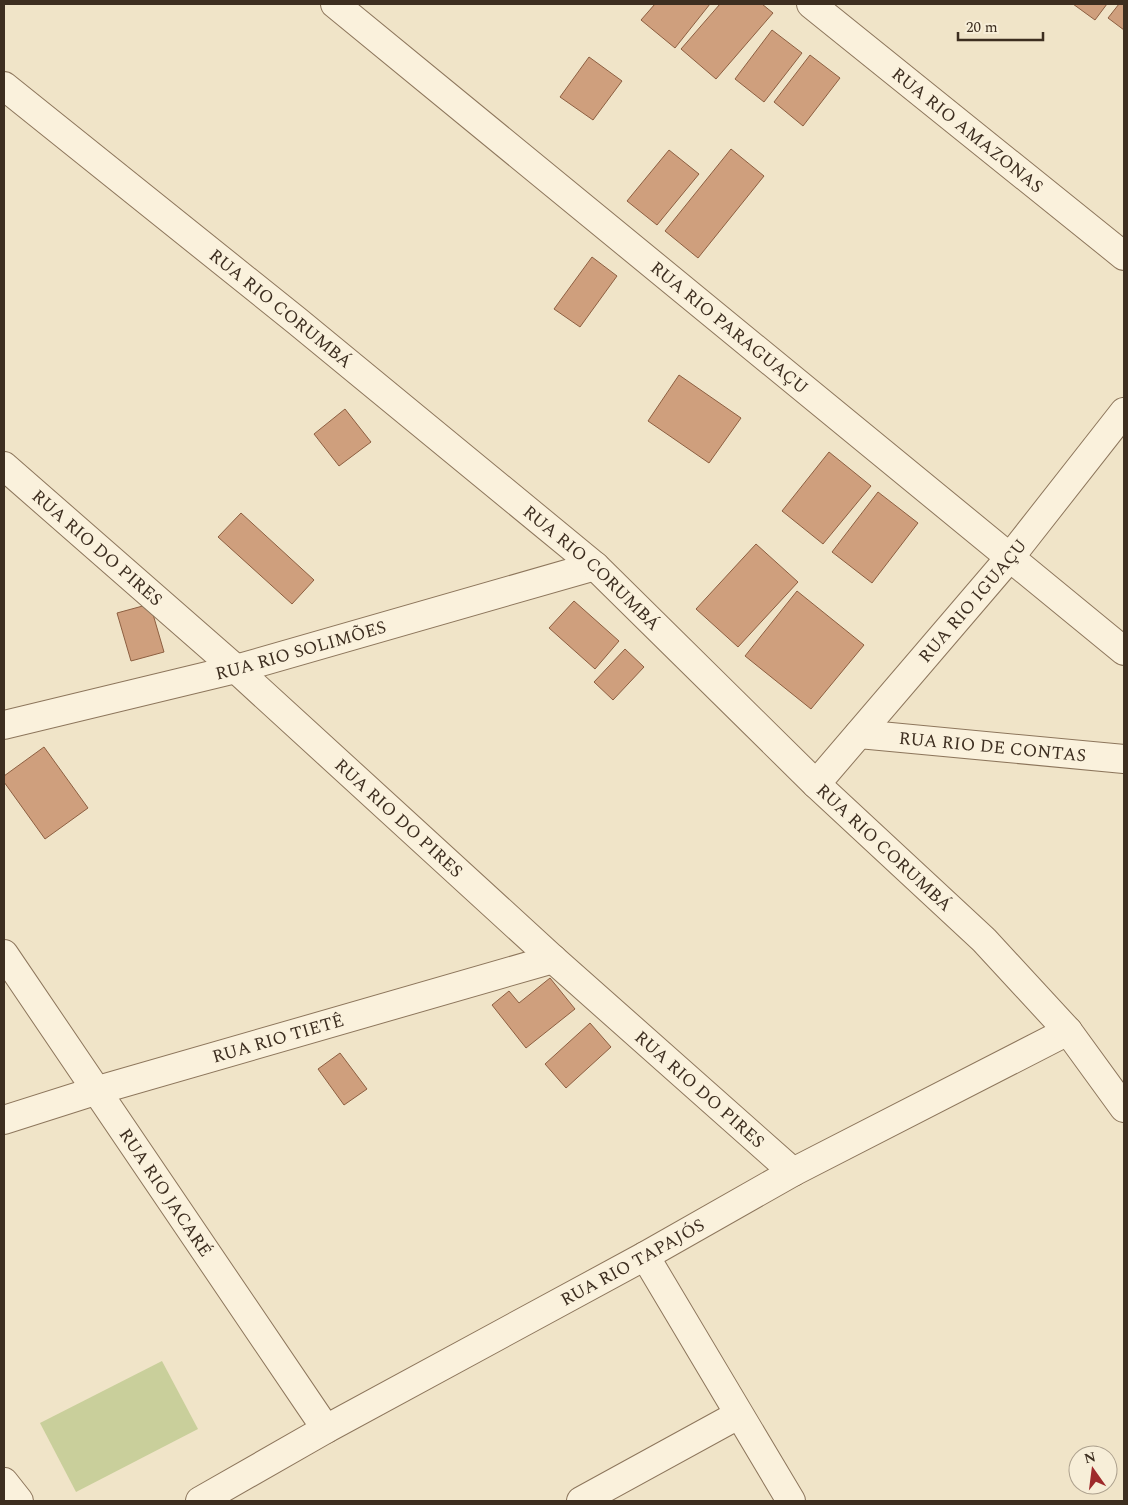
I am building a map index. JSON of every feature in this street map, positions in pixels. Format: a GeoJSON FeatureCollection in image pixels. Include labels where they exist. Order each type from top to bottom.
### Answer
{"type":"FeatureCollection","features":[{"type":"Feature","properties":{"kind":"street","name":"RUA RIO PARAGUAÇU"},"geometry":{"type":"LineString","coordinates":[[335,4],[1124,651]]}},
{"type":"Feature","properties":{"kind":"street","name":"RUA RIO AMAZONAS"},"geometry":{"type":"LineString","coordinates":[[811,4],[1124,256]]}},
{"type":"Feature","properties":{"kind":"street","name":"RUA RIO CORUMBÁ"},"geometry":{"type":"LineString","coordinates":[[4,86],[297,321],[595,566],[816,784],[984,940],[1068,1031],[1124,1108]]}},
{"type":"Feature","properties":{"kind":"street","name":"RUA RIO IGUAÇU"},"geometry":{"type":"LineString","coordinates":[[816,784],[1010,556],[1124,412]]}},
{"type":"Feature","properties":{"kind":"street","name":"RUA RIO DO PIRES"},"geometry":{"type":"LineString","coordinates":[[4,466],[236,669],[553,958],[794,1172]]}},
{"type":"Feature","properties":{"kind":"street","name":"RUA RIO SOLIMÕES"},"geometry":{"type":"LineString","coordinates":[[4,725],[236,669],[595,566]]}},
{"type":"Feature","properties":{"kind":"street","name":"RUA RIO DE CONTAS"},"geometry":{"type":"LineString","coordinates":[[859,734],[1124,759]]}},
{"type":"Feature","properties":{"kind":"street","name":"RUA RIO JACARÉ"},"geometry":{"type":"LineString","coordinates":[[4,954],[95,1091],[326,1429]]}},
{"type":"Feature","properties":{"kind":"street","name":"RUA RIO TIETÊ"},"geometry":{"type":"LineString","coordinates":[[4,1120],[95,1091],[553,958]]}},
{"type":"Feature","properties":{"kind":"street","name":"RUA RIO TAPAJÓS"},"geometry":{"type":"LineString","coordinates":[[200,1501],[326,1429],[645,1256],[794,1172],[1068,1031]]}},
{"type":"Feature","properties":{"kind":"street"},"geometry":{"type":"LineString","coordinates":[[645,1256],[791,1501]]}},
{"type":"Feature","properties":{"kind":"street"},"geometry":{"type":"LineString","coordinates":[[581,1501],[738,1414]]}},
{"type":"Feature","properties":{"kind":"street"},"geometry":{"type":"LineString","coordinates":[[4,1482],[19,1501]]}},
{"type":"Feature","properties":{"kind":"green space"},"geometry":{"type":"Polygon","coordinates":[[[162,1361],[198,1429],[76,1492],[40,1423],[162,1361]]]}},
{"type":"Feature","properties":{"kind":"building"},"geometry":{"type":"Polygon","coordinates":[[[655,4],[710,4],[675,48],[641,20],[655,4]]]}},
{"type":"Feature","properties":{"kind":"building"},"geometry":{"type":"Polygon","coordinates":[[[720,4],[762,4],[773,13],[716,79],[681,49],[720,4]]]}},
{"type":"Feature","properties":{"kind":"building"},"geometry":{"type":"Polygon","coordinates":[[[1073,4],[1107,4],[1095,20],[1073,4]]]}},
{"type":"Feature","properties":{"kind":"building"},"geometry":{"type":"Polygon","coordinates":[[[1119,4],[1124,4],[1124,30],[1108,18],[1119,4]]]}},
{"type":"Feature","properties":{"kind":"building"},"geometry":{"type":"Polygon","coordinates":[[[772,30],[802,53],[764,102],[735,79],[772,30]]]}},
{"type":"Feature","properties":{"kind":"building"},"geometry":{"type":"Polygon","coordinates":[[[810,55],[840,78],[803,126],[774,102],[810,55]]]}},
{"type":"Feature","properties":{"kind":"building"},"geometry":{"type":"Polygon","coordinates":[[[589,57],[622,81],[593,120],[560,97],[589,57]]]}},
{"type":"Feature","properties":{"kind":"building"},"geometry":{"type":"Polygon","coordinates":[[[731,149],[764,176],[698,258],[665,231],[731,149]]]}},
{"type":"Feature","properties":{"kind":"building"},"geometry":{"type":"Polygon","coordinates":[[[669,150],[699,174],[657,225],[627,201],[669,150]]]}},
{"type":"Feature","properties":{"kind":"building"},"geometry":{"type":"Polygon","coordinates":[[[592,257],[617,276],[580,327],[554,309],[592,257]]]}},
{"type":"Feature","properties":{"kind":"building"},"geometry":{"type":"Polygon","coordinates":[[[679,375],[741,418],[709,463],[648,421],[679,375]]]}},
{"type":"Feature","properties":{"kind":"building"},"geometry":{"type":"Polygon","coordinates":[[[345,409],[371,442],[339,466],[314,434],[345,409]]]}},
{"type":"Feature","properties":{"kind":"building"},"geometry":{"type":"Polygon","coordinates":[[[829,452],[871,486],[823,544],[782,511],[829,452]]]}},
{"type":"Feature","properties":{"kind":"building"},"geometry":{"type":"Polygon","coordinates":[[[878,492],[918,523],[872,583],[832,552],[878,492]]]}},
{"type":"Feature","properties":{"kind":"building"},"geometry":{"type":"Polygon","coordinates":[[[241,513],[314,580],[292,604],[218,537],[241,513]]]}},
{"type":"Feature","properties":{"kind":"building"},"geometry":{"type":"Polygon","coordinates":[[[756,544],[798,582],[738,647],[696,609],[756,544]]]}},
{"type":"Feature","properties":{"kind":"building"},"geometry":{"type":"Polygon","coordinates":[[[797,591],[864,645],[811,709],[745,656],[797,591]]]}},
{"type":"Feature","properties":{"kind":"building"},"geometry":{"type":"Polygon","coordinates":[[[574,601],[619,641],[595,669],[549,628],[574,601]]]}},
{"type":"Feature","properties":{"kind":"building"},"geometry":{"type":"Polygon","coordinates":[[[150,604],[164,652],[131,661],[117,613],[150,604]]]}},
{"type":"Feature","properties":{"kind":"building"},"geometry":{"type":"Polygon","coordinates":[[[625,649],[644,667],[613,700],[594,682],[625,649]]]}},
{"type":"Feature","properties":{"kind":"building"},"geometry":{"type":"Polygon","coordinates":[[[44,747],[88,808],[45,839],[4,782],[4,776],[44,747]]]}},
{"type":"Feature","properties":{"kind":"building"},"geometry":{"type":"Polygon","coordinates":[[[550,978],[575,1009],[526,1048],[492,1005],[509,991],[519,1003],[550,978]]]}},
{"type":"Feature","properties":{"kind":"building"},"geometry":{"type":"Polygon","coordinates":[[[590,1023],[611,1047],[566,1088],[545,1064],[590,1023]]]}},
{"type":"Feature","properties":{"kind":"building"},"geometry":{"type":"Polygon","coordinates":[[[340,1053],[367,1089],[344,1105],[318,1069],[340,1053]]]}}]}
